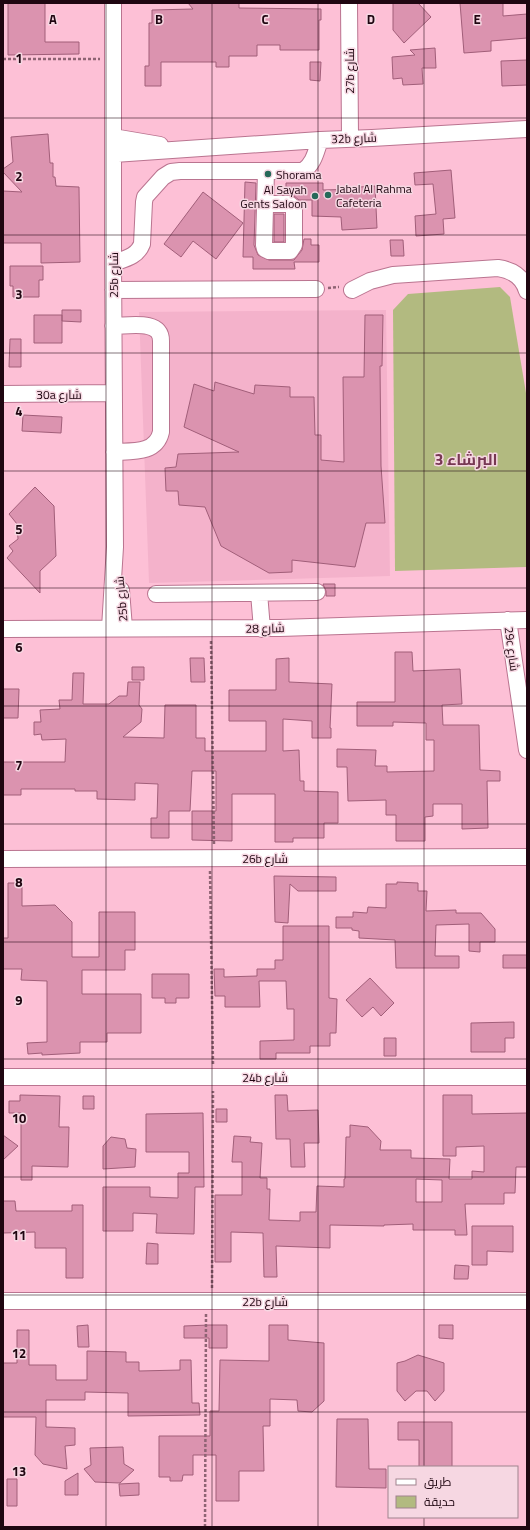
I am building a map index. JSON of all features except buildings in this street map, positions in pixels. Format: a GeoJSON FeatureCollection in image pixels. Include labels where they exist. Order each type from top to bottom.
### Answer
{"type":"FeatureCollection","features":[{"type":"Feature","properties":{"kind":"street","name":"25b شارع"},"geometry":{"type":"LineString","coordinates":[[113,3],[115,547],[119,567],[117,628]]}},
{"type":"Feature","properties":{"kind":"street","name":"27b شارع"},"geometry":{"type":"LineString","coordinates":[[349,3],[350,138]]}},
{"type":"Feature","properties":{"kind":"street","name":"32b شارع"},"geometry":{"type":"LineString","coordinates":[[114,154],[350,138],[527,129]]}},
{"type":"Feature","properties":{"kind":"street","name":"32b شارع"},"geometry":{"type":"LineString","coordinates":[[113,137],[181,149]]}},
{"type":"Feature","properties":{"kind":"street"},"geometry":{"type":"LineString","coordinates":[[113,263],[131,256],[140,248],[142,244],[145,197],[167,174],[180,171],[298,172],[307,168],[312,161],[320,140]]}},
{"type":"Feature","properties":{"kind":"street"},"geometry":{"type":"LineString","coordinates":[[265,204],[266,171]]}},
{"type":"Feature","properties":{"kind":"street"},"geometry":{"type":"LineString","coordinates":[[352,290],[370,281],[393,275],[498,268],[512,272],[518,276],[527,291]]}},
{"type":"Feature","properties":{"kind":"street"},"geometry":{"type":"LineString","coordinates":[[113,290],[316,289]]}},
{"type":"Feature","properties":{"kind":"street"},"geometry":{"type":"LineString","coordinates":[[113,326],[150,326],[159,332],[161,338],[160,436],[153,446],[145,450],[114,452]]}},
{"type":"Feature","properties":{"kind":"street","name":"30a شارع"},"geometry":{"type":"LineString","coordinates":[[3,394],[114,394]]}},
{"type":"Feature","properties":{"kind":"street"},"geometry":{"type":"LineString","coordinates":[[156,594],[317,592]]}},
{"type":"Feature","properties":{"kind":"street"},"geometry":{"type":"LineString","coordinates":[[259,593],[262,629]]}},
{"type":"Feature","properties":{"kind":"street","name":"29c شارع"},"geometry":{"type":"LineString","coordinates":[[508,620],[527,750]]}},
{"type":"Feature","properties":{"kind":"street","name":"شارع 28"},"geometry":{"type":"LineString","coordinates":[[3,629],[262,629],[527,620]]}},
{"type":"Feature","properties":{"kind":"street","name":"26b شارع"},"geometry":{"type":"LineString","coordinates":[[3,859],[527,857]]}},
{"type":"Feature","properties":{"kind":"street","name":"24b شارع"},"geometry":{"type":"LineString","coordinates":[[3,1077],[527,1077]]}},
{"type":"Feature","properties":{"kind":"street","name":"22b شارع"},"geometry":{"type":"LineString","coordinates":[[3,1301],[527,1301]]}},
{"type":"Feature","properties":{"kind":"path"},"geometry":{"type":"LineString","coordinates":[[3,59],[113,60]]}},
{"type":"Feature","properties":{"kind":"path"},"geometry":{"type":"LineString","coordinates":[[211,628],[214,859]]}},
{"type":"Feature","properties":{"kind":"path"},"geometry":{"type":"LineString","coordinates":[[205,1527],[206,1301]]}},
{"type":"Feature","properties":{"kind":"shaded area"},"geometry":{"type":"Polygon","coordinates":[[[386,310],[390,576],[149,583],[139,312],[386,310]]]}},
{"type":"Feature","properties":{"kind":"green space"},"geometry":{"type":"Polygon","coordinates":[[[500,287],[510,297],[527,399],[527,567],[395,571],[393,310],[408,294],[500,287]]]}},
{"type":"Feature","properties":{"kind":"place","name":"Shorama"},"geometry":{"type":"Point","coordinates":[268,174]}},
{"type":"Feature","properties":{"kind":"place","name":"Jabal Al Rahma Cafeteria"},"geometry":{"type":"Point","coordinates":[328,195]}},
{"type":"Feature","properties":{"kind":"place","name":"Al Sayah Gents Saloon"},"geometry":{"type":"Point","coordinates":[315,196]}},
{"type":"Feature","properties":{"kind":"district","name":"البرشاء 3"},"geometry":{"type":"Point","coordinates":[466,459]}}]}
